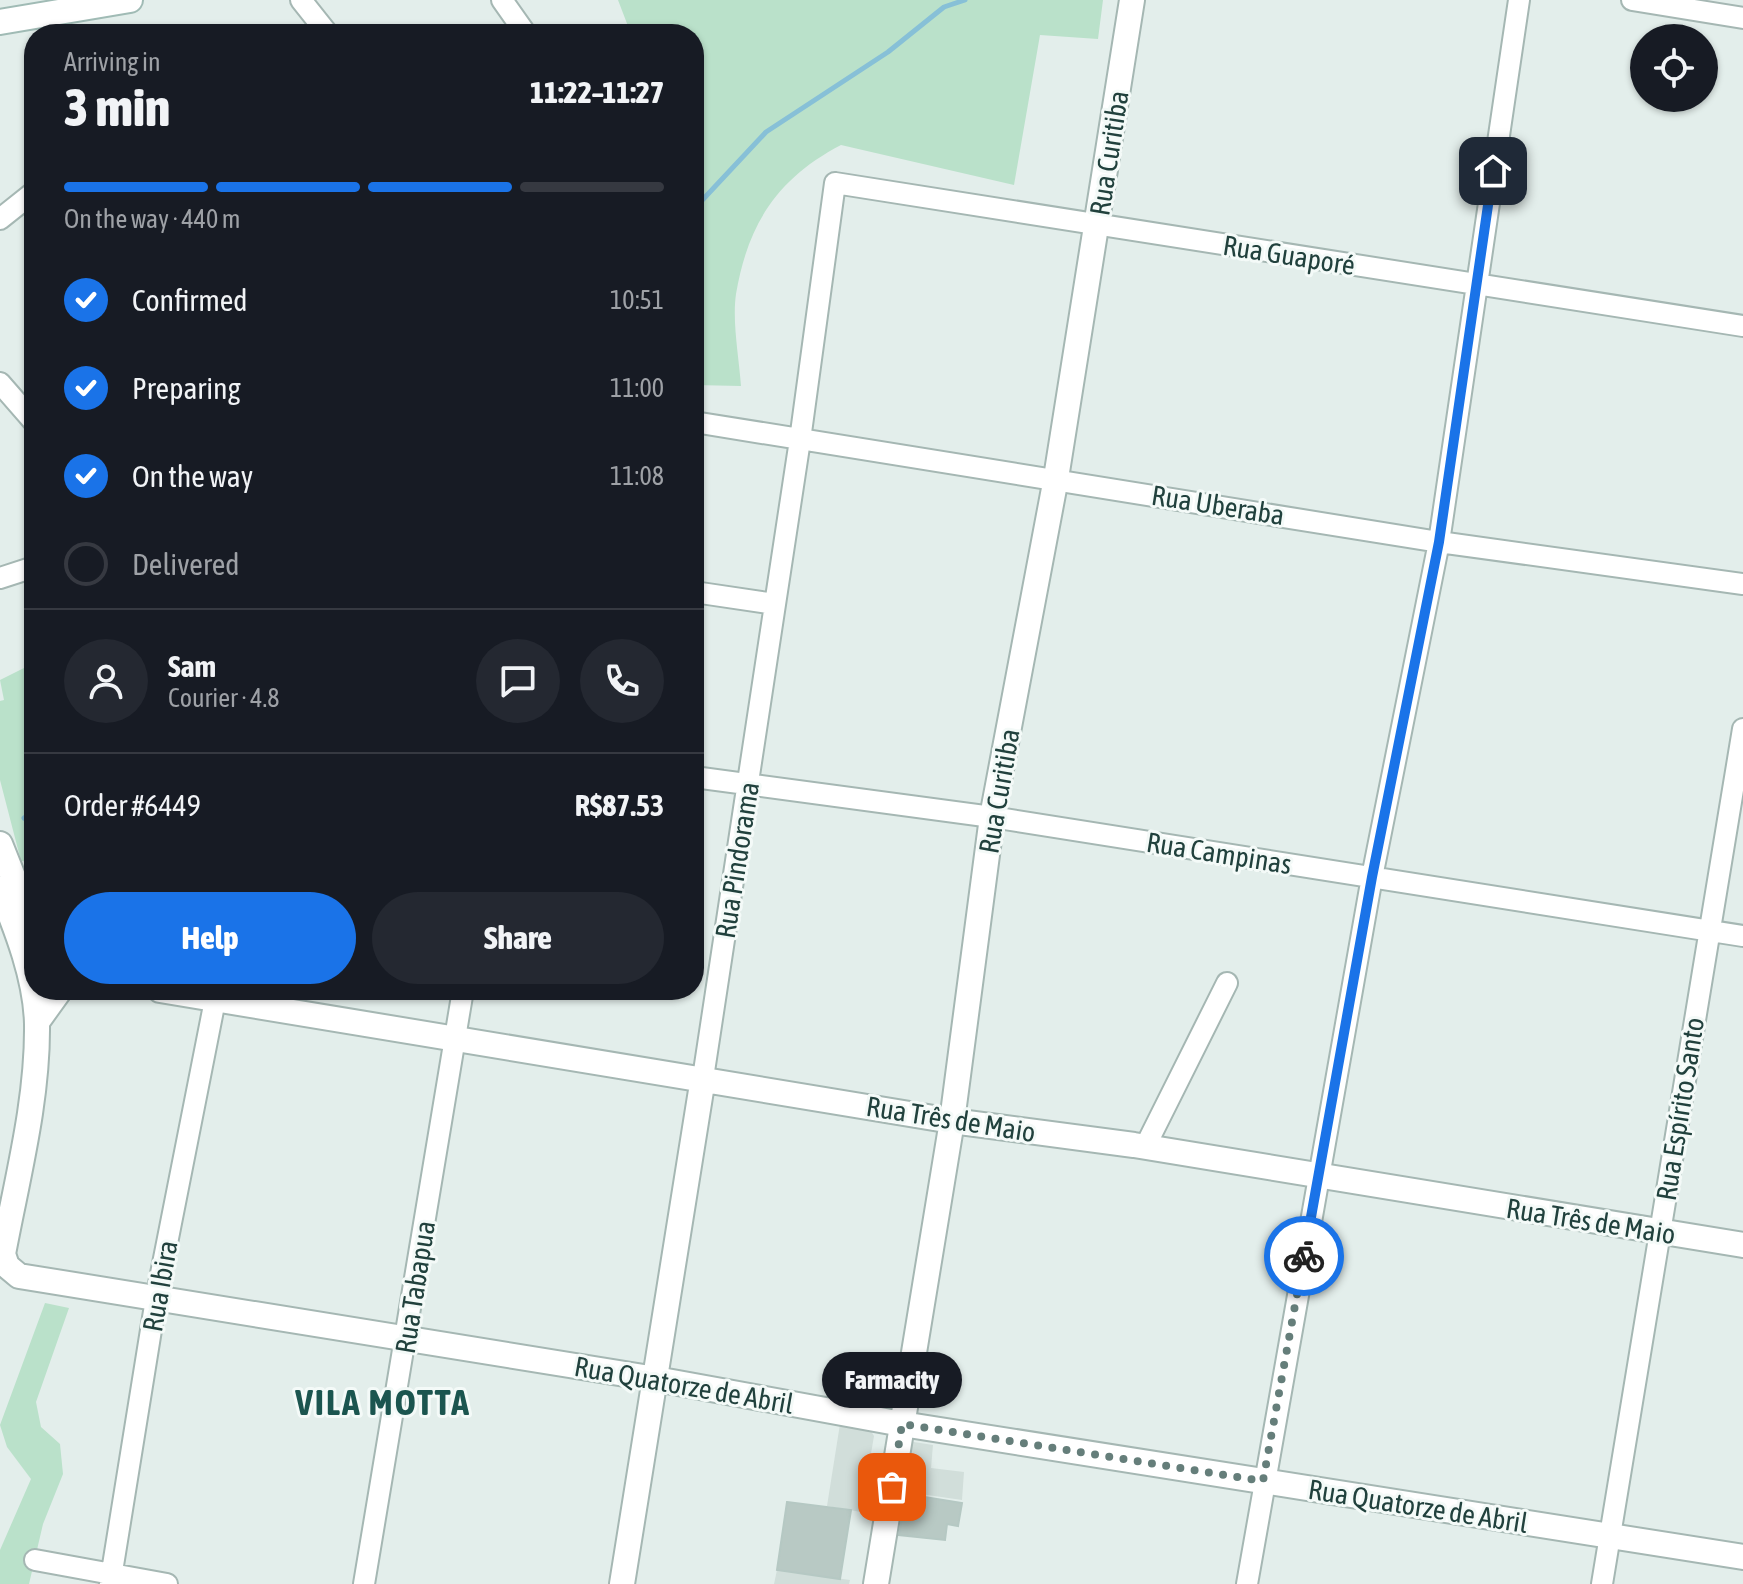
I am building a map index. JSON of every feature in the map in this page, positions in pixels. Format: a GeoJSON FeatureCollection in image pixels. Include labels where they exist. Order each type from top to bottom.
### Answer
{"type":"FeatureCollection","features":[{"type":"Feature","properties":{"kind":"street"},"geometry":{"type":"LineString","coordinates":[[0,22],[130,0]]}},
{"type":"Feature","properties":{"kind":"street"},"geometry":{"type":"LineString","coordinates":[[502,0],[519,24]]}},
{"type":"Feature","properties":{"kind":"street","name":"Rua Curitiba"},"geometry":{"type":"LineString","coordinates":[[876,1584],[952,1121],[992,817],[1056,478],[1132,0]]}},
{"type":"Feature","properties":{"kind":"street"},"geometry":{"type":"LineString","coordinates":[[1247,1584],[1372,877],[1439,542],[1519,0]]}},
{"type":"Feature","properties":{"kind":"street"},"geometry":{"type":"LineString","coordinates":[[1632,0],[1743,18]]}},
{"type":"Feature","properties":{"kind":"street"},"geometry":{"type":"LineString","coordinates":[[303,1],[320,24]]}},
{"type":"Feature","properties":{"kind":"street","name":"Rua Guaporé"},"geometry":{"type":"LineString","coordinates":[[835,183],[1743,326]]}},
{"type":"Feature","properties":{"kind":"street","name":"Rua Pindorama"},"geometry":{"type":"LineString","coordinates":[[622,1584],[748,786],[835,183]]}},
{"type":"Feature","properties":{"kind":"street"},"geometry":{"type":"LineString","coordinates":[[0,219],[24,200]]}},
{"type":"Feature","properties":{"kind":"street"},"geometry":{"type":"LineString","coordinates":[[0,383],[24,411]]}},
{"type":"Feature","properties":{"kind":"street","name":"Rua Uberaba"},"geometry":{"type":"LineString","coordinates":[[704,424],[1439,542],[1743,584]]}},
{"type":"Feature","properties":{"kind":"street"},"geometry":{"type":"LineString","coordinates":[[0,578],[24,570]]}},
{"type":"Feature","properties":{"kind":"street"},"geometry":{"type":"LineString","coordinates":[[704,593],[775,604]]}},
{"type":"Feature","properties":{"kind":"street","name":"Rua Espírito Santo"},"geometry":{"type":"LineString","coordinates":[[1602,1584],[1743,729]]}},
{"type":"Feature","properties":{"kind":"street","name":"Rua Campinas"},"geometry":{"type":"LineString","coordinates":[[704,779],[992,817],[1743,936]]}},
{"type":"Feature","properties":{"kind":"street"},"geometry":{"type":"LineString","coordinates":[[0,844],[24,903]]}},
{"type":"Feature","properties":{"kind":"street"},"geometry":{"type":"LineString","coordinates":[[0,889],[24,958]]}},
{"type":"Feature","properties":{"kind":"street"},"geometry":{"type":"LineString","coordinates":[[1145,1147],[1227,983]]}},
{"type":"Feature","properties":{"kind":"street"},"geometry":{"type":"LineString","coordinates":[[33,1000],[37,1022]]}},
{"type":"Feature","properties":{"kind":"street"},"geometry":{"type":"LineString","coordinates":[[37,1022],[53,1000]]}},
{"type":"Feature","properties":{"kind":"street","name":"Rua Ibira"},"geometry":{"type":"LineString","coordinates":[[111,1579],[156,1299],[215,1000]]}},
{"type":"Feature","properties":{"kind":"street","name":"Rua Três de Maio"},"geometry":{"type":"LineString","coordinates":[[249,1000],[455,1038],[952,1121],[1145,1147],[1743,1245]]}},
{"type":"Feature","properties":{"kind":"street","name":"Rua Tabapua"},"geometry":{"type":"LineString","coordinates":[[364,1584],[461,1000]]}},
{"type":"Feature","properties":{"kind":"street","name":"Rua Quatorze de Abril"},"geometry":{"type":"LineString","coordinates":[[37,1022],[31,1101],[3,1254],[7,1266],[19,1276],[656,1379],[902,1424],[1743,1557]]}},
{"type":"Feature","properties":{"kind":"street"},"geometry":{"type":"LineString","coordinates":[[35,1560],[111,1579],[167,1584]]}},
{"type":"Feature","properties":{"kind":"shaded area"},"geometry":{"type":"Polygon","coordinates":[[[840,1424],[869,1428],[874,1436],[861,1512],[827,1506],[840,1424]]]}},
{"type":"Feature","properties":{"kind":"shaded area"},"geometry":{"type":"Polygon","coordinates":[[[901,1440],[933,1445],[931,1468],[964,1472],[962,1500],[893,1490],[901,1440]]]}},
{"type":"Feature","properties":{"kind":"shaded area"},"geometry":{"type":"Polygon","coordinates":[[[777,1570],[850,1580],[849,1584],[774,1584],[777,1570]]]}},
{"type":"Feature","properties":{"kind":"green space"},"geometry":{"type":"Polygon","coordinates":[[[618,0],[1103,0],[1098,39],[1040,35],[1014,185],[841,145],[800,172],[783,188],[758,224],[741,269],[735,316],[741,386],[704,385],[704,24],[627,24],[618,0]]]}},
{"type":"Feature","properties":{"kind":"green space"},"geometry":{"type":"Polygon","coordinates":[[[24,668],[24,861],[21,861],[0,780],[0,701],[4,700],[0,680],[24,668]]]}},
{"type":"Feature","properties":{"kind":"green space"},"geometry":{"type":"Polygon","coordinates":[[[45,1303],[69,1308],[36,1402],[41,1427],[60,1444],[63,1474],[43,1524],[29,1584],[0,1584],[0,1550],[31,1479],[7,1447],[0,1425],[45,1303]]]}},
{"type":"Feature","properties":{"kind":"building"},"geometry":{"type":"Polygon","coordinates":[[[906,1494],[962,1503],[958,1526],[947,1524],[945,1540],[899,1535],[906,1494]]]}},
{"type":"Feature","properties":{"kind":"building"},"geometry":{"type":"Polygon","coordinates":[[[787,1502],[851,1510],[840,1579],[777,1570],[787,1502]]]}},
{"type":"Feature","properties":{"kind":"waterway"},"geometry":{"type":"LineString","coordinates":[[704,198],[766,132],[888,52],[944,7],[965,0]]}},
{"type":"Feature","properties":{"kind":"way so far"},"geometry":{"type":"LineString","coordinates":[[892,1487],[902,1424],[1263,1481],[1304,1256]]}},
{"type":"Feature","properties":{"kind":"place","name":"Farmacity"},"geometry":{"type":"Point","coordinates":[892,1487]}},
{"type":"Feature","properties":{"kind":"district","name":"VILA MOTTA"},"geometry":{"type":"Point","coordinates":[383,1402]}},
{"type":"Feature","properties":{"kind":"route"},"geometry":{"type":"LineString","coordinates":[[1304,1256],[1372,877],[1439,542],[1493,171]]}}]}
